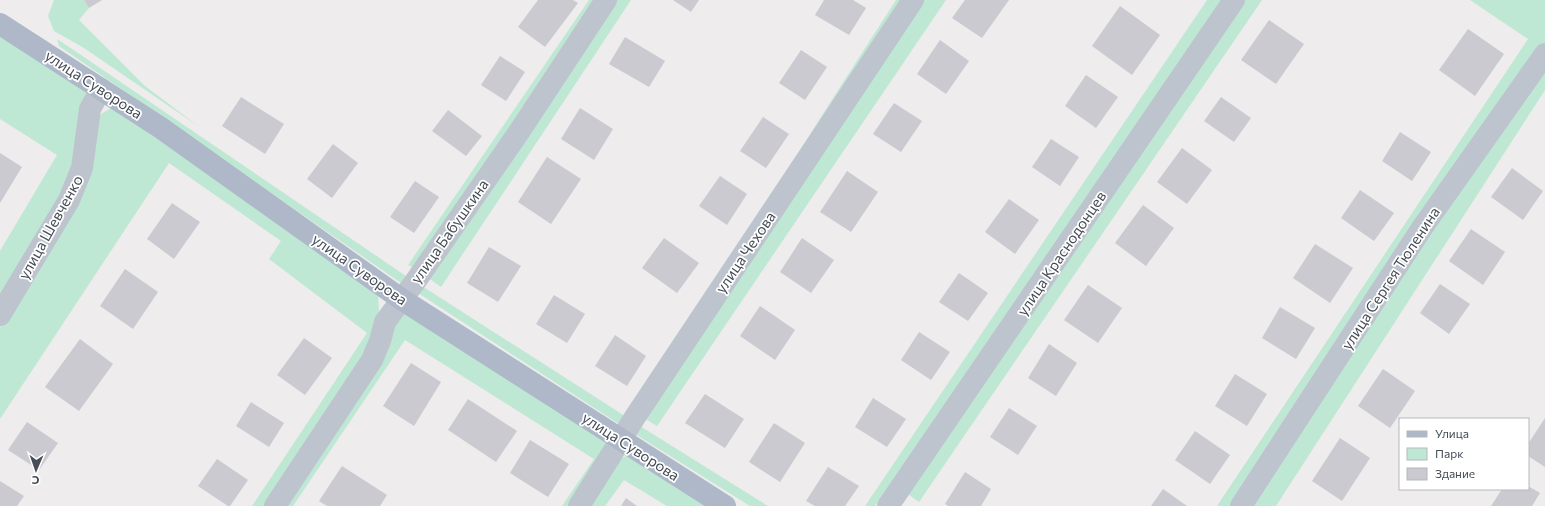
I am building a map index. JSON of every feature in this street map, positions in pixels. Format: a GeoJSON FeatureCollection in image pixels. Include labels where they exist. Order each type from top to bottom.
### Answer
{"type":"FeatureCollection","features":[{"type":"Feature","properties":{"kind":"main road","name":"улица Суворова"},"geometry":{"type":"LineString","coordinates":[[0,24],[161,128],[401,299],[725,506]]}},
{"type":"Feature","properties":{"kind":"street","name":"улица Бабушкина"},"geometry":{"type":"LineString","coordinates":[[275,506],[372,360],[380,341],[385,322],[417,279],[519,132],[606,0]]}},
{"type":"Feature","properties":{"kind":"street","name":"улица Чехова"},"geometry":{"type":"LineString","coordinates":[[579,506],[621,439],[913,0]]}},
{"type":"Feature","properties":{"kind":"street","name":"улица Краснодонцев"},"geometry":{"type":"LineString","coordinates":[[888,506],[1234,0]]}},
{"type":"Feature","properties":{"kind":"street","name":"улица Сергея Тюленина"},"geometry":{"type":"LineString","coordinates":[[1241,506],[1422,228],[1545,54]]}},
{"type":"Feature","properties":{"kind":"street","name":"улица Шевченко"},"geometry":{"type":"LineString","coordinates":[[0,315],[68,200],[82,168],[90,109],[101,88]]}},
{"type":"Feature","properties":{"kind":"green space"},"geometry":{"type":"Polygon","coordinates":[[[54,0],[84,0],[89,8],[79,20],[145,86],[198,126],[84,48],[54,31],[48,16],[54,0]]]}},
{"type":"Feature","properties":{"kind":"green space"},"geometry":{"type":"Polygon","coordinates":[[[589,0],[600,0],[414,268],[408,265],[589,0]]]}},
{"type":"Feature","properties":{"kind":"green space"},"geometry":{"type":"Polygon","coordinates":[[[614,0],[631,0],[441,287],[427,277],[614,0]]]}},
{"type":"Feature","properties":{"kind":"green space"},"geometry":{"type":"Polygon","coordinates":[[[896,0],[902,0],[808,137],[896,0]]]}},
{"type":"Feature","properties":{"kind":"green space"},"geometry":{"type":"Polygon","coordinates":[[[923,0],[946,0],[657,426],[644,418],[923,0]]]}},
{"type":"Feature","properties":{"kind":"green space"},"geometry":{"type":"Polygon","coordinates":[[[1207,0],[1224,0],[875,506],[865,506],[1207,0]]]}},
{"type":"Feature","properties":{"kind":"green space"},"geometry":{"type":"Polygon","coordinates":[[[1243,0],[1262,0],[919,502],[905,492],[1243,0]]]}},
{"type":"Feature","properties":{"kind":"green space"},"geometry":{"type":"Polygon","coordinates":[[[1470,0],[1545,0],[1545,46],[1235,506],[1217,506],[1528,39],[1470,0]]]}},
{"type":"Feature","properties":{"kind":"green space"},"geometry":{"type":"Polygon","coordinates":[[[0,37],[86,90],[77,168],[0,306],[0,251],[57,155],[0,119],[0,37]]]}},
{"type":"Feature","properties":{"kind":"green space"},"geometry":{"type":"Polygon","coordinates":[[[57,39],[406,276],[401,283],[59,46],[57,39]]]}},
{"type":"Feature","properties":{"kind":"green space"},"geometry":{"type":"Polygon","coordinates":[[[1545,62],[1545,90],[1276,506],[1248,506],[1545,62]]]}},
{"type":"Feature","properties":{"kind":"green space"},"geometry":{"type":"Polygon","coordinates":[[[113,107],[378,294],[379,311],[375,339],[267,506],[252,506],[367,333],[269,259],[281,241],[169,163],[0,419],[0,327],[73,203],[95,122],[101,114],[113,107]]]}},
{"type":"Feature","properties":{"kind":"green space"},"geometry":{"type":"Polygon","coordinates":[[[422,286],[628,418],[622,426],[418,293],[422,286]]]}},
{"type":"Feature","properties":{"kind":"green space"},"geometry":{"type":"Polygon","coordinates":[[[406,313],[605,442],[606,453],[570,506],[562,506],[594,459],[405,340],[293,506],[283,506],[391,323],[406,313]]]}},
{"type":"Feature","properties":{"kind":"green space"},"geometry":{"type":"Polygon","coordinates":[[[640,426],[768,506],[750,506],[635,434],[640,426]]]}},
{"type":"Feature","properties":{"kind":"green space"},"geometry":{"type":"Polygon","coordinates":[[[627,456],[705,506],[667,506],[624,480],[605,506],[584,506],[615,460],[627,456]]]}},
{"type":"Feature","properties":{"kind":"building"},"geometry":{"type":"Polygon","coordinates":[[[84,0],[102,0],[89,8],[84,0]]]}},
{"type":"Feature","properties":{"kind":"building"},"geometry":{"type":"Polygon","coordinates":[[[538,0],[573,0],[578,3],[545,47],[518,27],[538,0]]]}},
{"type":"Feature","properties":{"kind":"building"},"geometry":{"type":"Polygon","coordinates":[[[673,0],[699,0],[691,12],[673,0]]]}},
{"type":"Feature","properties":{"kind":"building"},"geometry":{"type":"Polygon","coordinates":[[[824,0],[853,0],[866,8],[849,35],[815,15],[824,0]]]}},
{"type":"Feature","properties":{"kind":"building"},"geometry":{"type":"Polygon","coordinates":[[[965,0],[1009,0],[982,38],[952,18],[965,0]]]}},
{"type":"Feature","properties":{"kind":"building"},"geometry":{"type":"Polygon","coordinates":[[[1120,6],[1160,35],[1132,75],[1092,46],[1120,6]]]}},
{"type":"Feature","properties":{"kind":"building"},"geometry":{"type":"Polygon","coordinates":[[[1269,20],[1304,44],[1276,84],[1241,60],[1269,20]]]}},
{"type":"Feature","properties":{"kind":"building"},"geometry":{"type":"Polygon","coordinates":[[[1468,29],[1504,54],[1475,96],[1439,70],[1468,29]]]}},
{"type":"Feature","properties":{"kind":"building"},"geometry":{"type":"Polygon","coordinates":[[[625,37],[665,61],[649,87],[609,64],[625,37]]]}},
{"type":"Feature","properties":{"kind":"building"},"geometry":{"type":"Polygon","coordinates":[[[940,40],[969,61],[946,94],[917,74],[940,40]]]}},
{"type":"Feature","properties":{"kind":"building"},"geometry":{"type":"Polygon","coordinates":[[[801,50],[827,67],[805,100],[779,83],[801,50]]]}},
{"type":"Feature","properties":{"kind":"building"},"geometry":{"type":"Polygon","coordinates":[[[500,56],[525,72],[506,101],[481,85],[500,56]]]}},
{"type":"Feature","properties":{"kind":"building"},"geometry":{"type":"Polygon","coordinates":[[[1086,75],[1118,97],[1096,128],[1065,106],[1086,75]]]}},
{"type":"Feature","properties":{"kind":"building"},"geometry":{"type":"Polygon","coordinates":[[[241,97],[284,124],[265,154],[222,126],[241,97]]]}},
{"type":"Feature","properties":{"kind":"building"},"geometry":{"type":"Polygon","coordinates":[[[1221,97],[1251,118],[1234,142],[1204,121],[1221,97]]]}},
{"type":"Feature","properties":{"kind":"building"},"geometry":{"type":"Polygon","coordinates":[[[894,103],[922,121],[901,152],[873,134],[894,103]]]}},
{"type":"Feature","properties":{"kind":"building"},"geometry":{"type":"Polygon","coordinates":[[[580,108],[613,129],[594,160],[561,139],[580,108]]]}},
{"type":"Feature","properties":{"kind":"building"},"geometry":{"type":"Polygon","coordinates":[[[448,110],[482,136],[466,156],[432,131],[448,110]]]}},
{"type":"Feature","properties":{"kind":"building"},"geometry":{"type":"Polygon","coordinates":[[[763,117],[789,134],[766,168],[740,151],[763,117]]]}},
{"type":"Feature","properties":{"kind":"building"},"geometry":{"type":"Polygon","coordinates":[[[1400,132],[1431,152],[1412,181],[1382,161],[1400,132]]]}},
{"type":"Feature","properties":{"kind":"building"},"geometry":{"type":"Polygon","coordinates":[[[1051,139],[1079,157],[1060,186],[1032,167],[1051,139]]]}},
{"type":"Feature","properties":{"kind":"building"},"geometry":{"type":"Polygon","coordinates":[[[333,144],[358,163],[332,198],[307,179],[333,144]]]}},
{"type":"Feature","properties":{"kind":"building"},"geometry":{"type":"Polygon","coordinates":[[[1182,148],[1212,170],[1187,204],[1157,182],[1182,148]]]}},
{"type":"Feature","properties":{"kind":"building"},"geometry":{"type":"Polygon","coordinates":[[[0,153],[22,167],[0,203],[0,153]]]}},
{"type":"Feature","properties":{"kind":"building"},"geometry":{"type":"Polygon","coordinates":[[[547,157],[581,179],[551,224],[518,202],[547,157]]]}},
{"type":"Feature","properties":{"kind":"building"},"geometry":{"type":"Polygon","coordinates":[[[1512,168],[1543,191],[1523,220],[1491,197],[1512,168]]]}},
{"type":"Feature","properties":{"kind":"building"},"geometry":{"type":"Polygon","coordinates":[[[847,171],[878,192],[851,232],[820,212],[847,171]]]}},
{"type":"Feature","properties":{"kind":"building"},"geometry":{"type":"Polygon","coordinates":[[[720,176],[747,194],[727,225],[699,206],[720,176]]]}},
{"type":"Feature","properties":{"kind":"building"},"geometry":{"type":"Polygon","coordinates":[[[415,181],[439,197],[414,233],[390,217],[415,181]]]}},
{"type":"Feature","properties":{"kind":"building"},"geometry":{"type":"Polygon","coordinates":[[[1360,190],[1394,213],[1374,241],[1341,218],[1360,190]]]}},
{"type":"Feature","properties":{"kind":"building"},"geometry":{"type":"Polygon","coordinates":[[[1009,199],[1039,220],[1015,254],[985,232],[1009,199]]]}},
{"type":"Feature","properties":{"kind":"building"},"geometry":{"type":"Polygon","coordinates":[[[172,203],[200,222],[174,259],[147,239],[172,203]]]}},
{"type":"Feature","properties":{"kind":"building"},"geometry":{"type":"Polygon","coordinates":[[[1143,205],[1174,228],[1146,266],[1115,243],[1143,205]]]}},
{"type":"Feature","properties":{"kind":"building"},"geometry":{"type":"Polygon","coordinates":[[[1471,229],[1505,252],[1483,285],[1449,261],[1471,229]]]}},
{"type":"Feature","properties":{"kind":"building"},"geometry":{"type":"Polygon","coordinates":[[[664,238],[699,263],[677,293],[642,268],[664,238]]]}},
{"type":"Feature","properties":{"kind":"building"},"geometry":{"type":"Polygon","coordinates":[[[802,238],[834,260],[811,293],[780,272],[802,238]]]}},
{"type":"Feature","properties":{"kind":"building"},"geometry":{"type":"Polygon","coordinates":[[[1315,244],[1353,268],[1330,303],[1293,278],[1315,244]]]}},
{"type":"Feature","properties":{"kind":"building"},"geometry":{"type":"Polygon","coordinates":[[[489,247],[521,266],[498,302],[467,283],[489,247]]]}},
{"type":"Feature","properties":{"kind":"building"},"geometry":{"type":"Polygon","coordinates":[[[125,269],[158,292],[133,329],[100,306],[125,269]]]}},
{"type":"Feature","properties":{"kind":"building"},"geometry":{"type":"Polygon","coordinates":[[[959,273],[988,293],[968,321],[939,302],[959,273]]]}},
{"type":"Feature","properties":{"kind":"building"},"geometry":{"type":"Polygon","coordinates":[[[1440,284],[1470,304],[1449,334],[1420,313],[1440,284]]]}},
{"type":"Feature","properties":{"kind":"building"},"geometry":{"type":"Polygon","coordinates":[[[1088,285],[1122,308],[1098,343],[1064,320],[1088,285]]]}},
{"type":"Feature","properties":{"kind":"building"},"geometry":{"type":"Polygon","coordinates":[[[554,295],[585,314],[567,343],[536,324],[554,295]]]}},
{"type":"Feature","properties":{"kind":"building"},"geometry":{"type":"Polygon","coordinates":[[[760,306],[795,330],[775,360],[740,336],[760,306]]]}},
{"type":"Feature","properties":{"kind":"building"},"geometry":{"type":"Polygon","coordinates":[[[1280,307],[1315,328],[1296,359],[1262,338],[1280,307]]]}},
{"type":"Feature","properties":{"kind":"building"},"geometry":{"type":"Polygon","coordinates":[[[919,332],[950,352],[931,380],[901,360],[919,332]]]}},
{"type":"Feature","properties":{"kind":"building"},"geometry":{"type":"Polygon","coordinates":[[[615,335],[646,356],[627,386],[595,366],[615,335]]]}},
{"type":"Feature","properties":{"kind":"building"},"geometry":{"type":"Polygon","coordinates":[[[304,338],[332,358],[305,395],[277,375],[304,338]]]}},
{"type":"Feature","properties":{"kind":"building"},"geometry":{"type":"Polygon","coordinates":[[[80,339],[113,364],[79,411],[45,387],[80,339]]]}},
{"type":"Feature","properties":{"kind":"building"},"geometry":{"type":"Polygon","coordinates":[[[1049,344],[1077,363],[1056,396],[1028,378],[1049,344]]]}},
{"type":"Feature","properties":{"kind":"building"},"geometry":{"type":"Polygon","coordinates":[[[411,363],[441,382],[414,426],[383,406],[411,363]]]}},
{"type":"Feature","properties":{"kind":"building"},"geometry":{"type":"Polygon","coordinates":[[[1383,369],[1415,391],[1390,428],[1358,406],[1383,369]]]}},
{"type":"Feature","properties":{"kind":"building"},"geometry":{"type":"Polygon","coordinates":[[[1235,374],[1267,394],[1247,426],[1215,406],[1235,374]]]}},
{"type":"Feature","properties":{"kind":"building"},"geometry":{"type":"Polygon","coordinates":[[[705,394],[744,419],[725,448],[685,423],[705,394]]]}},
{"type":"Feature","properties":{"kind":"building"},"geometry":{"type":"Polygon","coordinates":[[[873,398],[906,419],[887,447],[855,427],[873,398]]]}},
{"type":"Feature","properties":{"kind":"building"},"geometry":{"type":"Polygon","coordinates":[[[468,399],[517,431],[496,462],[448,430],[468,399]]]}},
{"type":"Feature","properties":{"kind":"building"},"geometry":{"type":"Polygon","coordinates":[[[251,402],[284,423],[269,447],[236,426],[251,402]]]}},
{"type":"Feature","properties":{"kind":"building"},"geometry":{"type":"Polygon","coordinates":[[[1009,408],[1037,426],[1018,455],[990,437],[1009,408]]]}},
{"type":"Feature","properties":{"kind":"building"},"geometry":{"type":"Polygon","coordinates":[[[1545,418],[1545,467],[1529,457],[1529,442],[1545,418]]]}},
{"type":"Feature","properties":{"kind":"building"},"geometry":{"type":"Polygon","coordinates":[[[27,422],[58,443],[39,470],[8,450],[27,422]]]}},
{"type":"Feature","properties":{"kind":"building"},"geometry":{"type":"Polygon","coordinates":[[[774,423],[805,443],[780,482],[749,462],[774,423]]]}},
{"type":"Feature","properties":{"kind":"building"},"geometry":{"type":"Polygon","coordinates":[[[1195,431],[1230,455],[1210,484],[1175,460],[1195,431]]]}},
{"type":"Feature","properties":{"kind":"building"},"geometry":{"type":"Polygon","coordinates":[[[1340,438],[1370,458],[1342,501],[1312,481],[1340,438]]]}},
{"type":"Feature","properties":{"kind":"building"},"geometry":{"type":"Polygon","coordinates":[[[530,440],[569,464],[548,497],[510,473],[530,440]]]}},
{"type":"Feature","properties":{"kind":"building"},"geometry":{"type":"Polygon","coordinates":[[[217,459],[248,480],[230,506],[198,486],[217,459]]]}},
{"type":"Feature","properties":{"kind":"building"},"geometry":{"type":"Polygon","coordinates":[[[342,466],[387,495],[380,506],[327,506],[319,501],[342,466]]]}},
{"type":"Feature","properties":{"kind":"building"},"geometry":{"type":"Polygon","coordinates":[[[828,467],[859,486],[845,506],[815,506],[806,501],[828,467]]]}},
{"type":"Feature","properties":{"kind":"building"},"geometry":{"type":"Polygon","coordinates":[[[965,472],[991,489],[981,506],[948,506],[945,504],[965,472]]]}},
{"type":"Feature","properties":{"kind":"building"},"geometry":{"type":"Polygon","coordinates":[[[0,481],[24,496],[17,506],[0,506],[0,481]]]}},
{"type":"Feature","properties":{"kind":"building"},"geometry":{"type":"Polygon","coordinates":[[[1529,487],[1540,493],[1532,506],[1491,506],[1501,490],[1529,490],[1529,487]]]}},
{"type":"Feature","properties":{"kind":"building"},"geometry":{"type":"Polygon","coordinates":[[[1163,489],[1187,506],[1151,506],[1163,489]]]}},
{"type":"Feature","properties":{"kind":"building"},"geometry":{"type":"Polygon","coordinates":[[[626,498],[637,506],[621,506],[626,498]]]}}]}
